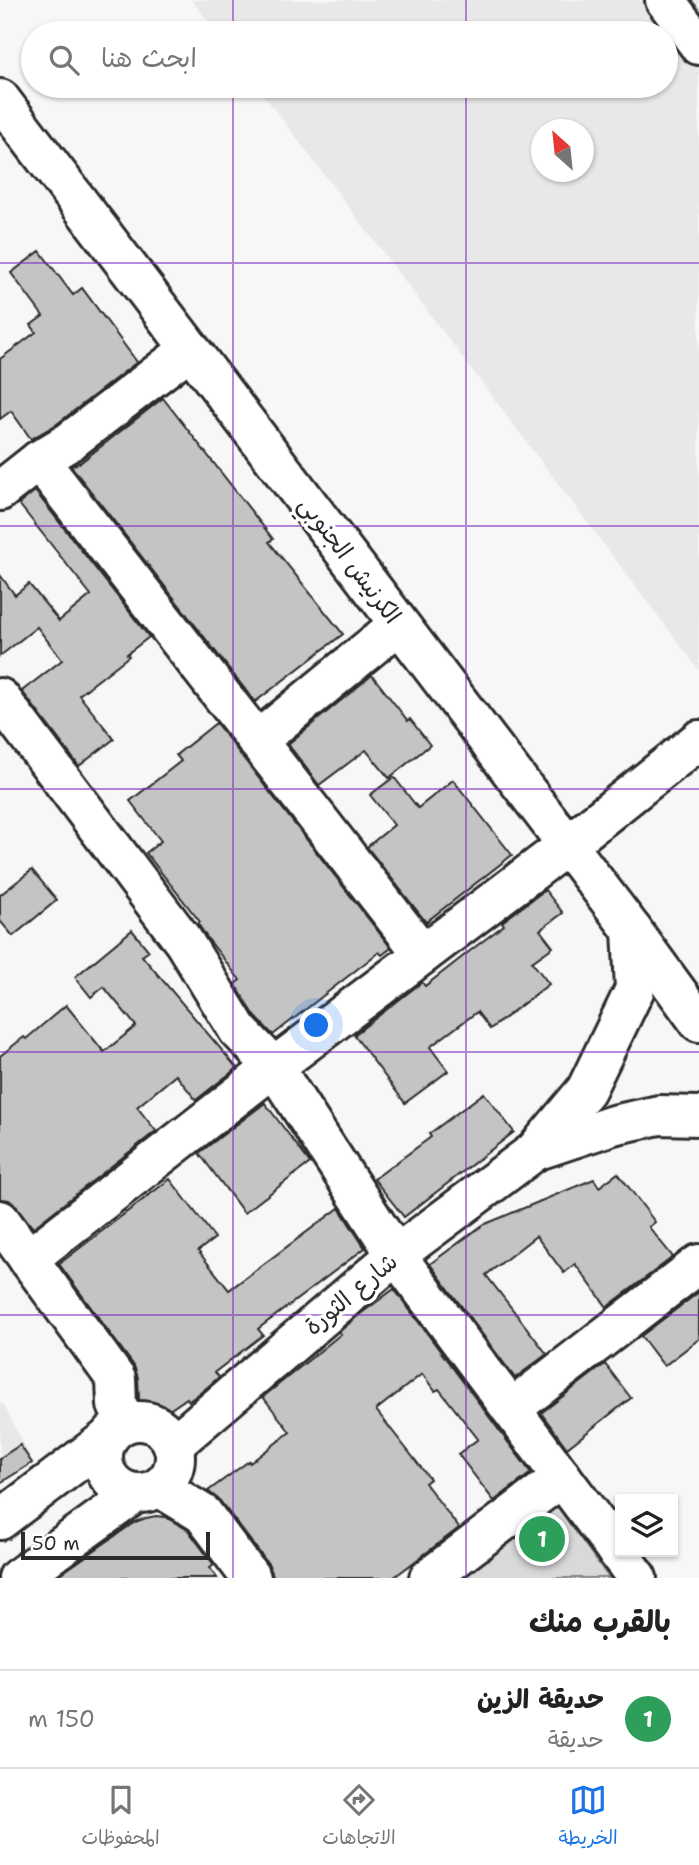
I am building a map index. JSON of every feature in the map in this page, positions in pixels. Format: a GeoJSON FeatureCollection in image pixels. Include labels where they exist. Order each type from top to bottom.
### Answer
{"type":"FeatureCollection","features":[{"type":"Feature","properties":{"kind":"street"},"geometry":{"type":"LineString","coordinates":[[665,0],[699,45]]}},
{"type":"Feature","properties":{"kind":"street","name":"الكرنيش الجنوبي"},"geometry":{"type":"LineString","coordinates":[[0,99],[632,930],[699,1022]]}},
{"type":"Feature","properties":{"kind":"street"},"geometry":{"type":"LineString","coordinates":[[0,491],[190,349]]}},
{"type":"Feature","properties":{"kind":"street"},"geometry":{"type":"LineString","coordinates":[[39,460],[423,954]]}},
{"type":"Feature","properties":{"kind":"street"},"geometry":{"type":"LineString","coordinates":[[257,741],[398,625]]}},
{"type":"Feature","properties":{"kind":"street"},"geometry":{"type":"LineString","coordinates":[[0,698],[184,942],[238,1030],[274,1067],[396,1255],[638,1578]]}},
{"type":"Feature","properties":{"kind":"street"},"geometry":{"type":"LineString","coordinates":[[14,1258],[274,1067],[566,846],[699,740]]}},
{"type":"Feature","properties":{"kind":"street","name":"شارع الثورة"},"geometry":{"type":"LineString","coordinates":[[173,1445],[396,1255],[535,1151],[586,1090],[635,989],[632,930]]}},
{"type":"Feature","properties":{"kind":"street","name":"شارع الثورة"},"geometry":{"type":"LineString","coordinates":[[535,1151],[614,1125],[659,1115],[699,1116]]}},
{"type":"Feature","properties":{"kind":"street"},"geometry":{"type":"LineString","coordinates":[[0,1220],[14,1258],[116,1379],[117,1422],[103,1450],[103,1462],[114,1483],[124,1490],[147,1490],[203,1514],[251,1578]]}},
{"type":"Feature","properties":{"kind":"street"},"geometry":{"type":"LineString","coordinates":[[511,1409],[699,1264]]}},
{"type":"Feature","properties":{"kind":"street"},"geometry":{"type":"LineString","coordinates":[[0,1520],[117,1422],[149,1422],[168,1435],[173,1445],[175,1457],[168,1479],[147,1490],[18,1578]]}},
{"type":"Feature","properties":{"kind":"street"},"geometry":{"type":"LineString","coordinates":[[429,1578],[562,1477]]}},
{"type":"Feature","properties":{"kind":"shaded area"},"geometry":{"type":"Polygon","coordinates":[[[192,0],[699,0],[699,670],[266,98],[678,98],[678,21],[208,21],[192,0]]]}},
{"type":"Feature","properties":{"kind":"shaded area"},"geometry":{"type":"Polygon","coordinates":[[[0,1402],[33,1463],[0,1484],[0,1402]]]}},
{"type":"Feature","properties":{"kind":"shaded area"},"geometry":{"type":"Polygon","coordinates":[[[552,1499],[609,1578],[453,1578],[552,1499]]]}},
{"type":"Feature","properties":{"kind":"building"},"geometry":{"type":"Polygon","coordinates":[[[40,251],[73,295],[82,288],[137,362],[57,424],[31,439],[11,411],[0,419],[0,359],[36,332],[31,325],[43,316],[11,273],[40,251]]]}},
{"type":"Feature","properties":{"kind":"building"},"geometry":{"type":"Polygon","coordinates":[[[163,398],[273,539],[269,542],[343,634],[255,702],[71,466],[81,462],[163,398]]]}},
{"type":"Feature","properties":{"kind":"building"},"geometry":{"type":"Polygon","coordinates":[[[35,491],[149,637],[79,695],[114,739],[79,766],[22,691],[62,660],[37,627],[0,656],[0,575],[15,595],[29,584],[59,621],[91,595],[19,504],[35,491]]]}},
{"type":"Feature","properties":{"kind":"building"},"geometry":{"type":"Polygon","coordinates":[[[372,675],[430,745],[389,778],[366,750],[319,785],[288,744],[372,675]]]}},
{"type":"Feature","properties":{"kind":"building"},"geometry":{"type":"Polygon","coordinates":[[[216,723],[391,948],[382,955],[379,952],[273,1035],[255,1016],[235,984],[240,980],[208,939],[198,924],[200,922],[146,853],[161,841],[130,801],[181,761],[176,755],[216,723]]]}},
{"type":"Feature","properties":{"kind":"building"},"geometry":{"type":"Polygon","coordinates":[[[394,777],[418,808],[453,780],[512,855],[426,922],[367,847],[394,825],[370,795],[394,777]]]}},
{"type":"Feature","properties":{"kind":"building"},"geometry":{"type":"Polygon","coordinates":[[[32,870],[57,900],[13,936],[0,921],[0,895],[32,870]]]}},
{"type":"Feature","properties":{"kind":"building"},"geometry":{"type":"Polygon","coordinates":[[[545,890],[563,913],[540,930],[553,947],[532,962],[549,984],[490,1029],[477,1012],[430,1047],[448,1071],[405,1103],[354,1035],[422,982],[425,986],[545,890]]]}},
{"type":"Feature","properties":{"kind":"building"},"geometry":{"type":"Polygon","coordinates":[[[132,930],[149,951],[142,956],[237,1068],[196,1100],[176,1075],[137,1107],[156,1131],[33,1228],[17,1207],[9,1200],[0,1199],[0,1056],[24,1037],[26,1039],[66,1005],[104,1052],[136,1026],[104,987],[91,997],[75,977],[132,930]]]}},
{"type":"Feature","properties":{"kind":"building"},"geometry":{"type":"Polygon","coordinates":[[[484,1093],[514,1132],[404,1217],[374,1179],[484,1093]]]}},
{"type":"Feature","properties":{"kind":"building"},"geometry":{"type":"Polygon","coordinates":[[[265,1103],[310,1163],[244,1213],[199,1153],[265,1103]]]}},
{"type":"Feature","properties":{"kind":"building"},"geometry":{"type":"Polygon","coordinates":[[[618,1173],[655,1222],[649,1227],[673,1257],[607,1307],[575,1264],[564,1273],[536,1236],[486,1275],[547,1354],[515,1378],[430,1264],[483,1225],[594,1179],[599,1187],[618,1173]]]}},
{"type":"Feature","properties":{"kind":"building"},"geometry":{"type":"Polygon","coordinates":[[[170,1179],[215,1238],[198,1251],[229,1290],[339,1208],[365,1248],[258,1329],[263,1335],[215,1372],[219,1377],[204,1390],[168,1411],[151,1411],[141,1405],[134,1366],[59,1264],[170,1179]]]}},
{"type":"Feature","properties":{"kind":"building"},"geometry":{"type":"Polygon","coordinates":[[[394,1289],[531,1473],[494,1501],[458,1454],[478,1439],[439,1389],[435,1391],[422,1374],[376,1410],[430,1479],[425,1483],[459,1528],[393,1578],[274,1578],[269,1565],[220,1501],[208,1491],[290,1432],[263,1397],[341,1334],[339,1332],[359,1315],[394,1289]]]}},
{"type":"Feature","properties":{"kind":"building"},"geometry":{"type":"Polygon","coordinates":[[[699,1292],[699,1339],[664,1366],[641,1336],[699,1292]]]}},
{"type":"Feature","properties":{"kind":"building"},"geometry":{"type":"Polygon","coordinates":[[[605,1364],[631,1398],[567,1448],[541,1413],[605,1364]]]}},
{"type":"Feature","properties":{"kind":"building"},"geometry":{"type":"Polygon","coordinates":[[[20,1445],[32,1463],[0,1483],[0,1458],[20,1445]]]}},
{"type":"Feature","properties":{"kind":"building"},"geometry":{"type":"Polygon","coordinates":[[[156,1516],[165,1517],[188,1530],[214,1565],[210,1568],[217,1578],[55,1578],[135,1522],[156,1516]]]}},
{"type":"Feature","properties":{"kind":"place","name":"حديقة الزين"},"geometry":{"type":"Point","coordinates":[542,1539]}}]}
